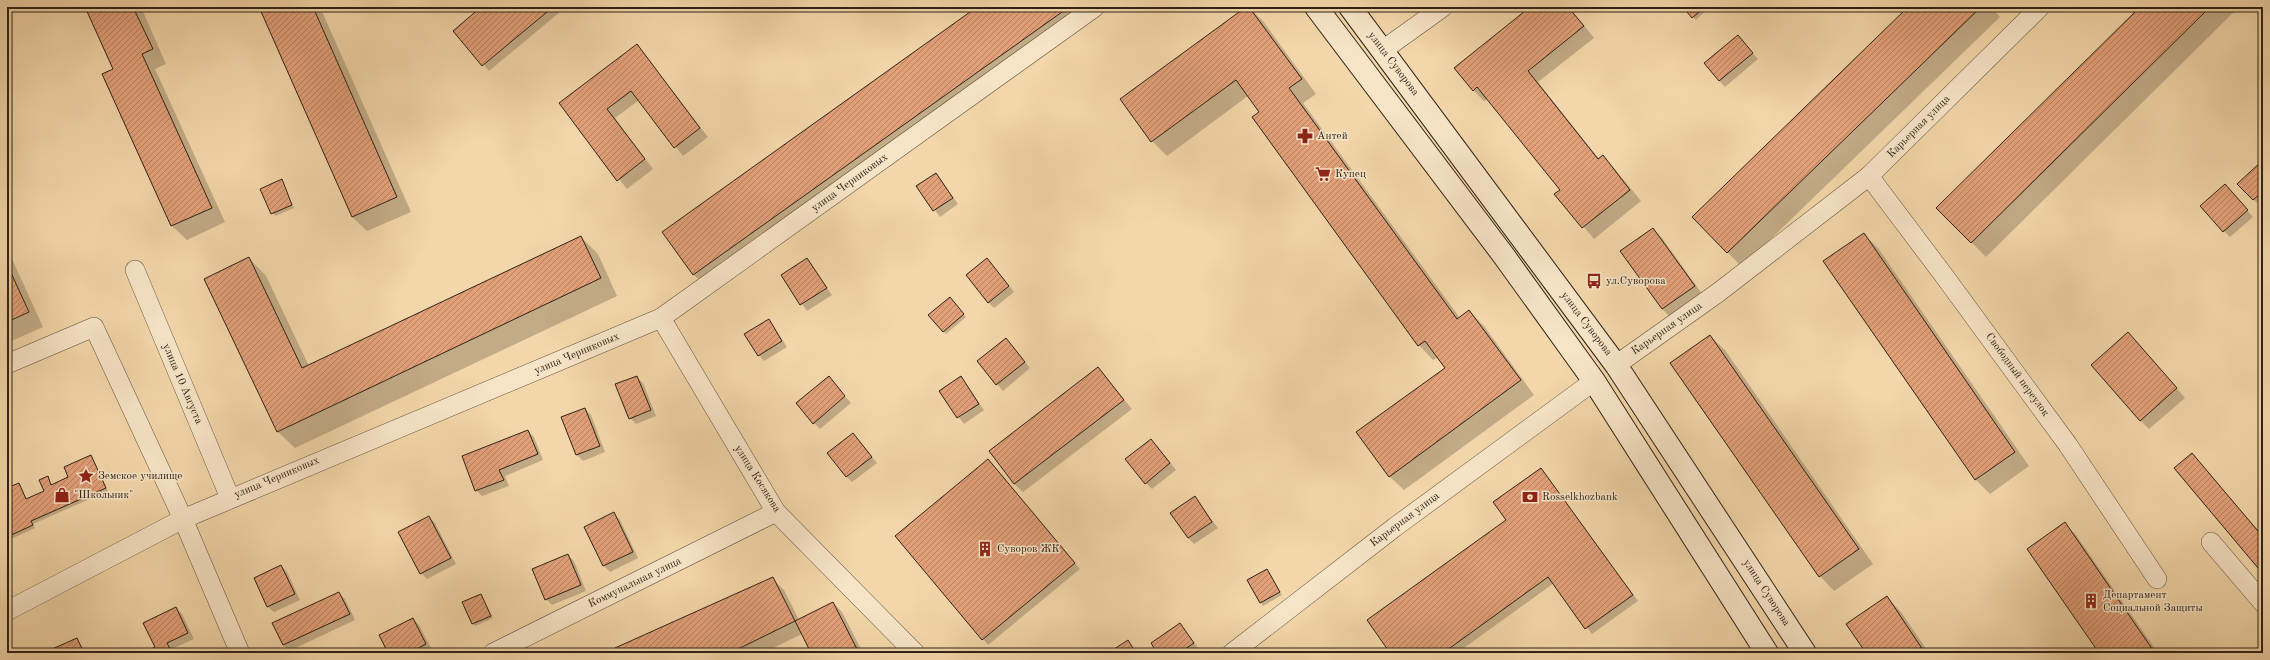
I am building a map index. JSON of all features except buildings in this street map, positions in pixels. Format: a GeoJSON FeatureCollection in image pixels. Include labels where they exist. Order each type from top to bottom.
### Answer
{"type":"FeatureCollection","features":[{"type":"Feature","properties":{"kind":"main road"},"geometry":{"type":"LineString","coordinates":[[1316,7],[1504,256],[1594,380],[1767,653]]}},
{"type":"Feature","properties":{"kind":"main road","name":"улица Суворова"},"geometry":{"type":"LineString","coordinates":[[1350,7],[1616,365],[1806,653]]}},
{"type":"Feature","properties":{"kind":"main road","name":"Карьерная улица"},"geometry":{"type":"LineString","coordinates":[[1594,380],[1616,365]]}},
{"type":"Feature","properties":{"kind":"street","name":"улица Черниковых"},"geometry":{"type":"LineString","coordinates":[[7,611],[183,519],[661,318],[1095,7]]}},
{"type":"Feature","properties":{"kind":"street"},"geometry":{"type":"LineString","coordinates":[[1383,50],[1443,7]]}},
{"type":"Feature","properties":{"kind":"street","name":"Карьерная улица"},"geometry":{"type":"LineString","coordinates":[[1616,365],[1719,292],[1869,176],[2040,7]]}},
{"type":"Feature","properties":{"kind":"street","name":"Свободный переулок"},"geometry":{"type":"LineString","coordinates":[[1869,176],[2063,438],[2157,579]]}},
{"type":"Feature","properties":{"kind":"street","name":"улица 10 Августа"},"geometry":{"type":"LineString","coordinates":[[135,270],[230,498]]}},
{"type":"Feature","properties":{"kind":"street","name":"улица Косякова"},"geometry":{"type":"LineString","coordinates":[[661,318],[776,512],[915,653]]}},
{"type":"Feature","properties":{"kind":"street"},"geometry":{"type":"LineString","coordinates":[[7,364],[94,327],[183,519],[240,653]]}},
{"type":"Feature","properties":{"kind":"street","name":"Карьерная улица"},"geometry":{"type":"LineString","coordinates":[[1232,653],[1395,527],[1594,380]]}},
{"type":"Feature","properties":{"kind":"street","name":"Коммунальная улица"},"geometry":{"type":"LineString","coordinates":[[493,653],[776,512]]}},
{"type":"Feature","properties":{"kind":"street"},"geometry":{"type":"LineString","coordinates":[[2211,542],[2263,603]]}},
{"type":"Feature","properties":{"kind":"place","name":"Антей"},"geometry":{"type":"Point","coordinates":[1305,136]}},
{"type":"Feature","properties":{"kind":"place","name":"Купец"},"geometry":{"type":"Point","coordinates":[1323,174]}},
{"type":"Feature","properties":{"kind":"place","name":"ул.Суворова"},"geometry":{"type":"Point","coordinates":[1594,281]}},
{"type":"Feature","properties":{"kind":"place","name":"Земское училище"},"geometry":{"type":"Point","coordinates":[86,476]}},
{"type":"Feature","properties":{"kind":"place","name":"\"Школьник\""},"geometry":{"type":"Point","coordinates":[62,495]}},
{"type":"Feature","properties":{"kind":"place","name":"Rosselkhozbank"},"geometry":{"type":"Point","coordinates":[1530,497]}},
{"type":"Feature","properties":{"kind":"place","name":"Суворов ЖК"},"geometry":{"type":"Point","coordinates":[985,549]}},
{"type":"Feature","properties":{"kind":"place","name":"Департамент Социальной Защиты"},"geometry":{"type":"Point","coordinates":[2091,601]}}]}
